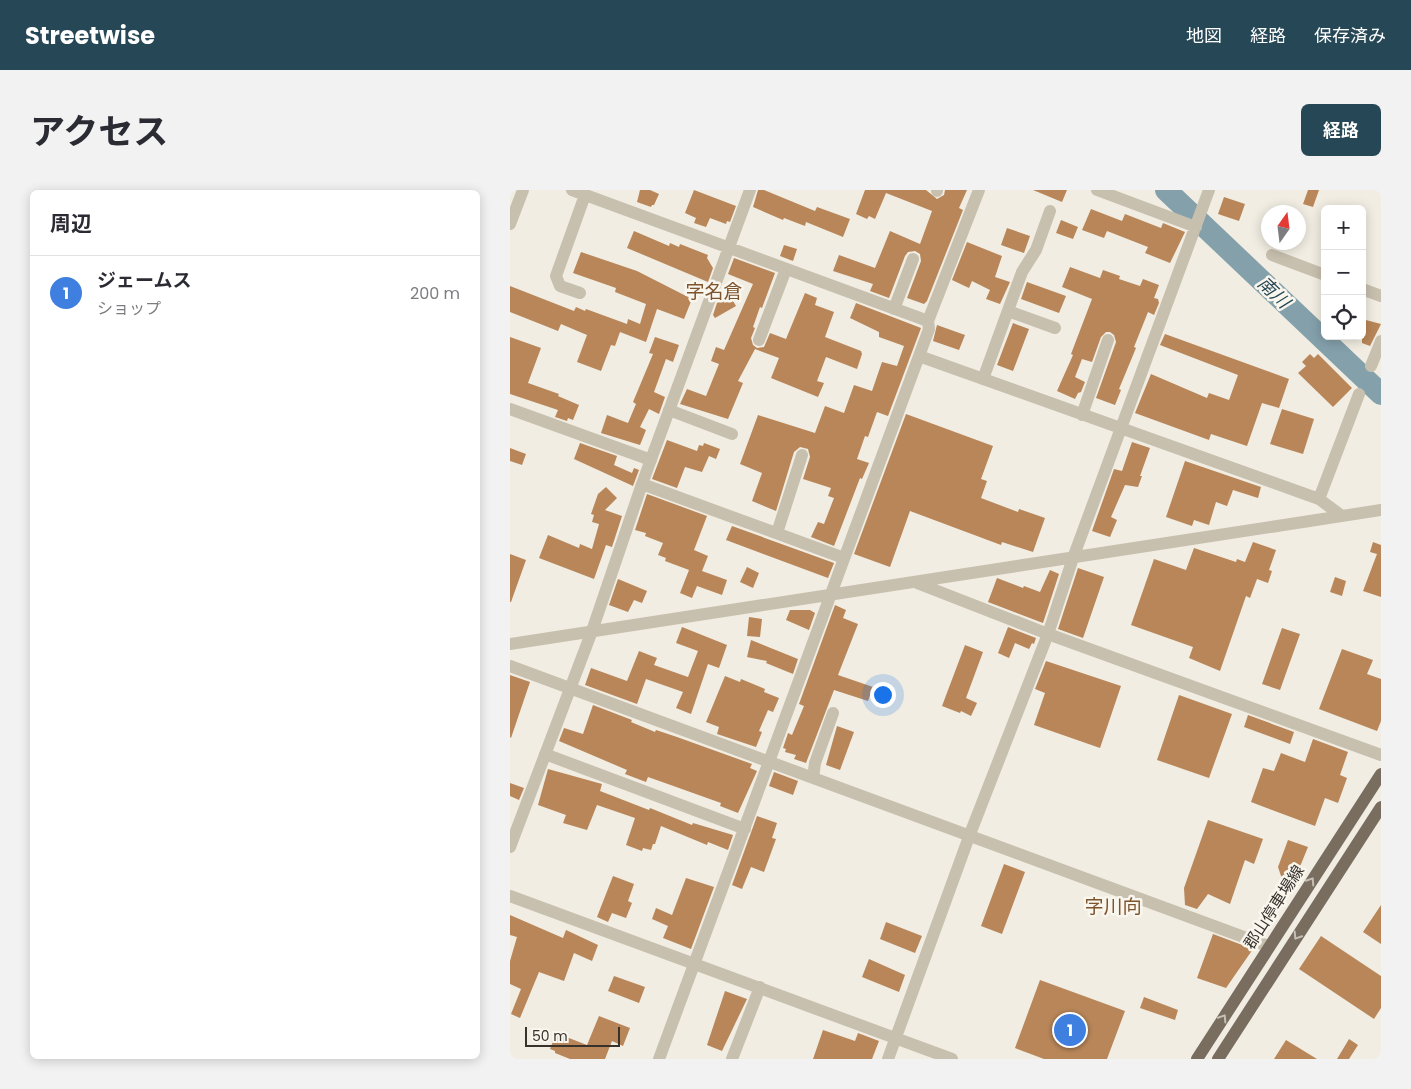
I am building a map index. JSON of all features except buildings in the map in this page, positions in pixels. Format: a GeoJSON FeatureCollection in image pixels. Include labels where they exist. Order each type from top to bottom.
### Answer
{"type":"FeatureCollection","features":[{"type":"Feature","properties":{"kind":"main road","name":"郡山停車場線"},"geometry":{"type":"LineString","coordinates":[[1197,1059],[1268,946],[1381,774]]}},
{"type":"Feature","properties":{"kind":"main road"},"geometry":{"type":"LineString","coordinates":[[1218,1059],[1381,807]]}},
{"type":"Feature","properties":{"kind":"street"},"geometry":{"type":"LineString","coordinates":[[510,224],[523,190]]}},
{"type":"Feature","properties":{"kind":"street"},"geometry":{"type":"LineString","coordinates":[[572,190],[928,321]]}},
{"type":"Feature","properties":{"kind":"street"},"geometry":{"type":"LineString","coordinates":[[510,846],[592,632],[642,484],[750,190]]}},
{"type":"Feature","properties":{"kind":"street"},"geometry":{"type":"LineString","coordinates":[[659,1059],[929,329],[928,321],[979,190]]}},
{"type":"Feature","properties":{"kind":"street"},"geometry":{"type":"LineString","coordinates":[[1097,190],[1196,227]]}},
{"type":"Feature","properties":{"kind":"street"},"geometry":{"type":"LineString","coordinates":[[888,1059],[970,834],[1048,634],[1073,558],[1209,190]]}},
{"type":"Feature","properties":{"kind":"street"},"geometry":{"type":"LineString","coordinates":[[580,293],[560,286],[556,276],[585,195]]}},
{"type":"Feature","properties":{"kind":"street"},"geometry":{"type":"LineString","coordinates":[[983,379],[1022,272],[1036,250],[1050,211]]}},
{"type":"Feature","properties":{"kind":"street"},"geometry":{"type":"LineString","coordinates":[[1272,255],[1321,273]]}},
{"type":"Feature","properties":{"kind":"street"},"geometry":{"type":"LineString","coordinates":[[894,308],[913,259]]}},
{"type":"Feature","properties":{"kind":"street"},"geometry":{"type":"LineString","coordinates":[[759,340],[786,269]]}},
{"type":"Feature","properties":{"kind":"street"},"geometry":{"type":"LineString","coordinates":[[1366,290],[1381,296]]}},
{"type":"Feature","properties":{"kind":"street"},"geometry":{"type":"LineString","coordinates":[[1008,311],[1055,328]]}},
{"type":"Feature","properties":{"kind":"street"},"geometry":{"type":"LineString","coordinates":[[1082,415],[1108,340]]}},
{"type":"Feature","properties":{"kind":"street"},"geometry":{"type":"LineString","coordinates":[[1371,366],[1381,341]]}},
{"type":"Feature","properties":{"kind":"street"},"geometry":{"type":"LineString","coordinates":[[919,356],[1319,499],[1342,516]]}},
{"type":"Feature","properties":{"kind":"street"},"geometry":{"type":"LineString","coordinates":[[1319,499],[1359,394]]}},
{"type":"Feature","properties":{"kind":"street"},"geometry":{"type":"LineString","coordinates":[[510,409],[651,460]]}},
{"type":"Feature","properties":{"kind":"street"},"geometry":{"type":"LineString","coordinates":[[669,410],[732,434]]}},
{"type":"Feature","properties":{"kind":"street"},"geometry":{"type":"LineString","coordinates":[[777,533],[802,455]]}},
{"type":"Feature","properties":{"kind":"street"},"geometry":{"type":"LineString","coordinates":[[642,484],[844,558]]}},
{"type":"Feature","properties":{"kind":"street"},"geometry":{"type":"LineString","coordinates":[[510,644],[1381,510]]}},
{"type":"Feature","properties":{"kind":"street"},"geometry":{"type":"LineString","coordinates":[[915,582],[1048,634],[1381,755]]}},
{"type":"Feature","properties":{"kind":"street"},"geometry":{"type":"LineString","coordinates":[[510,666],[970,834],[1133,898],[1268,946]]}},
{"type":"Feature","properties":{"kind":"street"},"geometry":{"type":"LineString","coordinates":[[813,778],[815,763],[833,713]]}},
{"type":"Feature","properties":{"kind":"street"},"geometry":{"type":"LineString","coordinates":[[545,754],[745,829]]}},
{"type":"Feature","properties":{"kind":"street"},"geometry":{"type":"LineString","coordinates":[[510,896],[952,1059]]}},
{"type":"Feature","properties":{"kind":"street"},"geometry":{"type":"LineString","coordinates":[[732,1059],[760,987]]}},
{"type":"Feature","properties":{"kind":"waterway","name":"南川"},"geometry":{"type":"LineString","coordinates":[[1166,190],[1381,394]]}},
{"type":"Feature","properties":{"kind":"place","name":"ジェームス"},"geometry":{"type":"Point","coordinates":[1070,1030]}},
{"type":"Feature","properties":{"kind":"district","name":"字名倉"},"geometry":{"type":"Point","coordinates":[714,291]}},
{"type":"Feature","properties":{"kind":"district","name":"字川向"},"geometry":{"type":"Point","coordinates":[1113,906]}}]}
